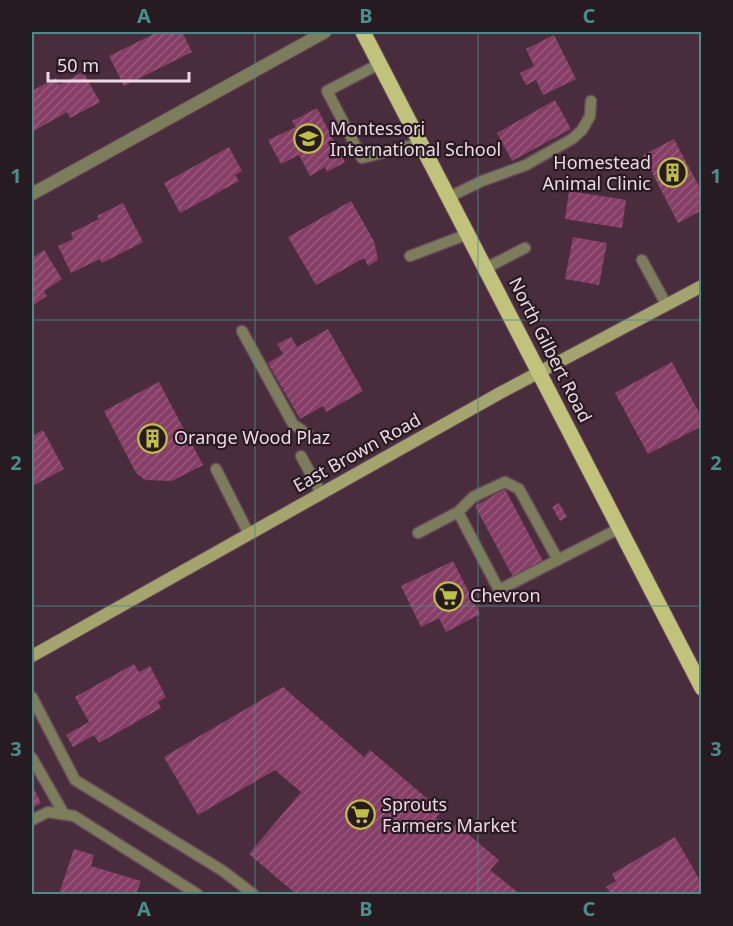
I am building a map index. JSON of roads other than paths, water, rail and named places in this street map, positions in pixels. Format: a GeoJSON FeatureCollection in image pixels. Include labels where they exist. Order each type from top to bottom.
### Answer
{"type":"FeatureCollection","features":[{"type":"Feature","properties":{"kind":"main road","name":"North Gilbert Road"},"geometry":{"type":"LineString","coordinates":[[363,32],[702,688]]}},
{"type":"Feature","properties":{"kind":"main road","name":"East Brown Road"},"geometry":{"type":"LineString","coordinates":[[32,656],[539,372],[702,286]]}},
{"type":"Feature","properties":{"kind":"street"},"geometry":{"type":"LineString","coordinates":[[32,194],[325,32]]}},
{"type":"Feature","properties":{"kind":"lane"},"geometry":{"type":"LineString","coordinates":[[381,63],[327,91],[362,158],[422,143]]}},
{"type":"Feature","properties":{"kind":"lane"},"geometry":{"type":"LineString","coordinates":[[449,197],[482,181],[526,165],[572,139],[582,130],[590,116],[591,101]]}},
{"type":"Feature","properties":{"kind":"lane"},"geometry":{"type":"LineString","coordinates":[[410,256],[468,234]]}},
{"type":"Feature","properties":{"kind":"lane"},"geometry":{"type":"LineString","coordinates":[[486,268],[525,248]]}},
{"type":"Feature","properties":{"kind":"lane"},"geometry":{"type":"LineString","coordinates":[[642,260],[666,304]]}},
{"type":"Feature","properties":{"kind":"lane"},"geometry":{"type":"LineString","coordinates":[[242,331],[293,424],[310,436]]}},
{"type":"Feature","properties":{"kind":"lane"},"geometry":{"type":"LineString","coordinates":[[301,456],[321,494]]}},
{"type":"Feature","properties":{"kind":"lane"},"geometry":{"type":"LineString","coordinates":[[216,469],[249,534]]}},
{"type":"Feature","properties":{"kind":"lane"},"geometry":{"type":"LineString","coordinates":[[418,533],[458,512],[472,497],[505,482],[519,489],[558,560]]}},
{"type":"Feature","properties":{"kind":"lane"},"geometry":{"type":"LineString","coordinates":[[458,512],[499,590],[620,528]]}},
{"type":"Feature","properties":{"kind":"lane"},"geometry":{"type":"LineString","coordinates":[[32,697],[75,780],[224,871],[253,894]]}},
{"type":"Feature","properties":{"kind":"lane"},"geometry":{"type":"LineString","coordinates":[[32,758],[64,814]]}},
{"type":"Feature","properties":{"kind":"lane"},"geometry":{"type":"LineString","coordinates":[[32,820],[48,812],[74,816],[197,894]]}},
{"type":"Feature","properties":{"kind":"place","name":"Montessori International School"},"geometry":{"type":"Point","coordinates":[309,139]}},
{"type":"Feature","properties":{"kind":"place","name":"Homestead Animal Clinic"},"geometry":{"type":"Point","coordinates":[672,173]}},
{"type":"Feature","properties":{"kind":"place","name":"Orange Wood Plaz"},"geometry":{"type":"Point","coordinates":[153,438]}},
{"type":"Feature","properties":{"kind":"place","name":"Chevron"},"geometry":{"type":"Point","coordinates":[449,596]}},
{"type":"Feature","properties":{"kind":"place","name":"Sprouts Farmers Market"},"geometry":{"type":"Point","coordinates":[361,815]}}]}
